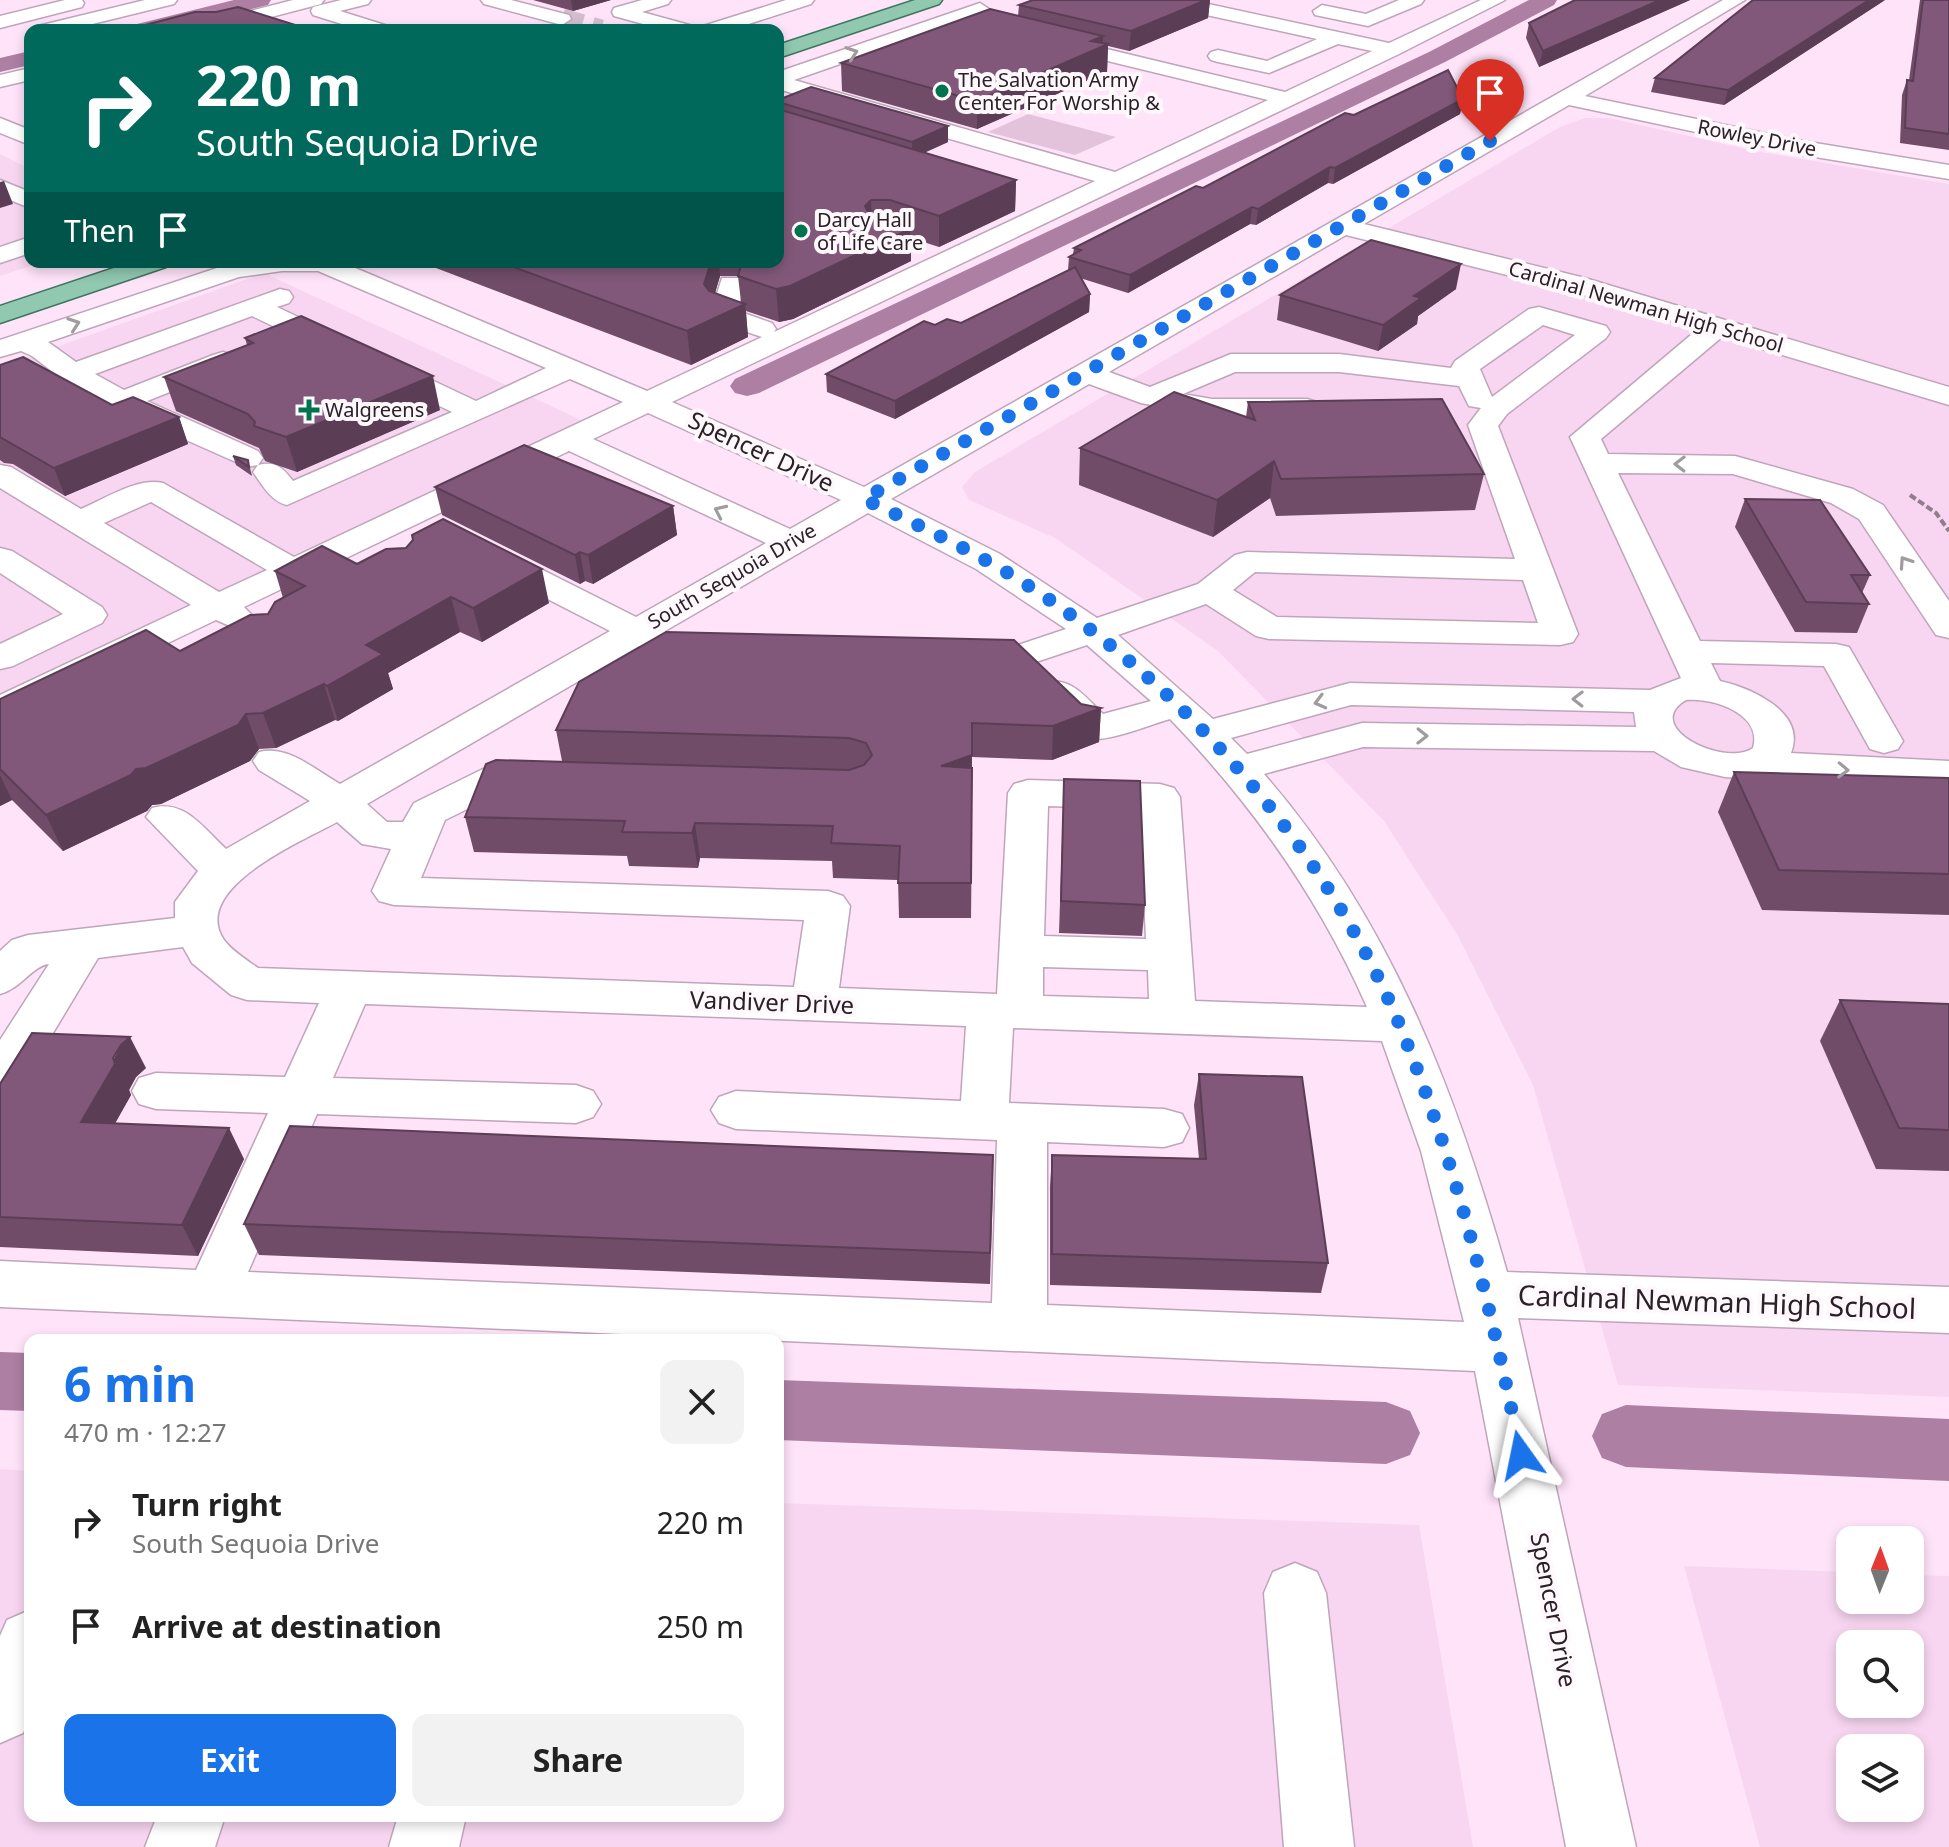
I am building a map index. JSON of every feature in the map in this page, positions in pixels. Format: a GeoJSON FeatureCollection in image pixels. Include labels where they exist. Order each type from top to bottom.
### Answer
{"type":"FeatureCollection","features":[{"type":"Feature","properties":{"kind":"main road"},"geometry":{"type":"LineString","coordinates":[[784,50],[933,0]]}},
{"type":"Feature","properties":{"kind":"main road"},"geometry":{"type":"LineString","coordinates":[[0,315],[139,268]]}},
{"type":"Feature","properties":{"kind":"street"},"geometry":{"type":"LineString","coordinates":[[0,3],[13,0]]}},
{"type":"Feature","properties":{"kind":"street"},"geometry":{"type":"LineString","coordinates":[[0,22],[86,0],[118,12]]}},
{"type":"Feature","properties":{"kind":"street"},"geometry":{"type":"LineString","coordinates":[[69,24],[168,0]]}},
{"type":"Feature","properties":{"kind":"street"},"geometry":{"type":"LineString","coordinates":[[222,24],[315,0]]}},
{"type":"Feature","properties":{"kind":"street"},"geometry":{"type":"LineString","coordinates":[[362,0],[320,11],[362,24]]}},
{"type":"Feature","properties":{"kind":"street"},"geometry":{"type":"LineString","coordinates":[[490,0],[552,17],[512,24]]}},
{"type":"Feature","properties":{"kind":"street"},"geometry":{"type":"LineString","coordinates":[[662,0],[621,12],[664,24],[698,22],[805,0]]}},
{"type":"Feature","properties":{"kind":"street"},"geometry":{"type":"LineString","coordinates":[[698,22],[744,0]]}},
{"type":"Feature","properties":{"kind":"street"},"geometry":{"type":"LineString","coordinates":[[1165,0],[1392,50]]}},
{"type":"Feature","properties":{"kind":"street"},"geometry":{"type":"LineString","coordinates":[[1300,6],[1368,20],[1415,0]]}},
{"type":"Feature","properties":{"kind":"street"},"geometry":{"type":"LineString","coordinates":[[1020,201],[1082,196],[1496,0]]}},
{"type":"Feature","properties":{"kind":"street","name":"South Sequoia Drive"},"geometry":{"type":"LineString","coordinates":[[205,901],[340,802],[1736,0]]}},
{"type":"Feature","properties":{"kind":"street"},"geometry":{"type":"LineString","coordinates":[[784,79],[999,3]]}},
{"type":"Feature","properties":{"kind":"street"},"geometry":{"type":"LineString","coordinates":[[954,18],[1289,99]]}},
{"type":"Feature","properties":{"kind":"street"},"geometry":{"type":"LineString","coordinates":[[0,41],[24,35]]}},
{"type":"Feature","properties":{"kind":"street"},"geometry":{"type":"LineString","coordinates":[[1191,49],[1269,67],[1336,38]]}},
{"type":"Feature","properties":{"kind":"street"},"geometry":{"type":"LineString","coordinates":[[0,81],[24,75]]}},
{"type":"Feature","properties":{"kind":"street"},"geometry":{"type":"LineString","coordinates":[[784,83],[1117,180]]}},
{"type":"Feature","properties":{"kind":"street","name":"Rowley Drive"},"geometry":{"type":"LineString","coordinates":[[1565,98],[1803,148],[1949,172]]}},
{"type":"Feature","properties":{"kind":"street"},"geometry":{"type":"LineString","coordinates":[[784,106],[865,130]]}},
{"type":"Feature","properties":{"kind":"street"},"geometry":{"type":"LineString","coordinates":[[0,125],[24,135]]}},
{"type":"Feature","properties":{"kind":"street"},"geometry":{"type":"LineString","coordinates":[[0,187],[24,198]]}},
{"type":"Feature","properties":{"kind":"street"},"geometry":{"type":"LineString","coordinates":[[0,709],[945,261],[1052,199]]}},
{"type":"Feature","properties":{"kind":"street"},"geometry":{"type":"LineString","coordinates":[[0,217],[24,210]]}},
{"type":"Feature","properties":{"kind":"street","name":"Cardinal Newman High School"},"geometry":{"type":"LineString","coordinates":[[1341,226],[1576,284],[1949,396]]}},
{"type":"Feature","properties":{"kind":"street"},"geometry":{"type":"LineString","coordinates":[[0,256],[24,247]]}},
{"type":"Feature","properties":{"kind":"street"},"geometry":{"type":"LineString","coordinates":[[906,248],[945,261]]}},
{"type":"Feature","properties":{"kind":"street"},"geometry":{"type":"LineString","coordinates":[[0,256],[24,254]]}},
{"type":"Feature","properties":{"kind":"street"},"geometry":{"type":"LineString","coordinates":[[8,341],[248,268]]}},
{"type":"Feature","properties":{"kind":"street","name":"Spencer Drive"},"geometry":{"type":"LineString","coordinates":[[333,268],[651,402],[938,534],[1016,579],[1092,631],[1191,719],[1254,787],[1317,872],[1375,971],[1400,1025],[1444,1143],[1499,1348],[1601,1847]]}},
{"type":"Feature","properties":{"kind":"street"},"geometry":{"type":"LineString","coordinates":[[72,373],[254,307],[381,268]]}},
{"type":"Feature","properties":{"kind":"street"},"geometry":{"type":"LineString","coordinates":[[731,284],[724,315],[783,337]]}},
{"type":"Feature","properties":{"kind":"street"},"geometry":{"type":"LineString","coordinates":[[8,341],[35,303]]}},
{"type":"Feature","properties":{"kind":"street"},"geometry":{"type":"LineString","coordinates":[[254,307],[476,412]]}},
{"type":"Feature","properties":{"kind":"street"},"geometry":{"type":"LineString","coordinates":[[1705,689],[1585,437],[1717,327]]}},
{"type":"Feature","properties":{"kind":"street"},"geometry":{"type":"LineString","coordinates":[[274,341],[302,329]]}},
{"type":"Feature","properties":{"kind":"street"},"geometry":{"type":"LineString","coordinates":[[8,341],[42,350],[72,373],[122,401],[258,465],[287,495],[570,368]]}},
{"type":"Feature","properties":{"kind":"street"},"geometry":{"type":"LineString","coordinates":[[122,401],[246,352]]}},
{"type":"Feature","properties":{"kind":"street"},"geometry":{"type":"LineString","coordinates":[[1151,397],[1231,363],[1339,363],[1476,401],[1560,634],[1269,628],[1210,591]]}},
{"type":"Feature","properties":{"kind":"street"},"geometry":{"type":"LineString","coordinates":[[1084,373],[1151,397],[1212,408],[1335,408]]}},
{"type":"Feature","properties":{"kind":"street"},"geometry":{"type":"LineString","coordinates":[[570,440],[754,527],[792,541]]}},
{"type":"Feature","properties":{"kind":"street"},"geometry":{"type":"LineString","coordinates":[[405,443],[484,481]]}},
{"type":"Feature","properties":{"kind":"street"},"geometry":{"type":"LineString","coordinates":[[1599,463],[1735,465],[1842,496],[1871,512],[1949,627]]}},
{"type":"Feature","properties":{"kind":"street"},"geometry":{"type":"LineString","coordinates":[[0,474],[266,638]]}},
{"type":"Feature","properties":{"kind":"street"},"geometry":{"type":"LineString","coordinates":[[79,522],[152,490],[294,571]]}},
{"type":"Feature","properties":{"kind":"street"},"geometry":{"type":"LineString","coordinates":[[411,516],[635,631],[669,646],[684,647]]}},
{"type":"Feature","properties":{"kind":"street"},"geometry":{"type":"LineString","coordinates":[[349,545],[389,565]]}},
{"type":"Feature","properties":{"kind":"street"},"geometry":{"type":"LineString","coordinates":[[931,654],[1021,656],[1210,591],[1247,562],[1538,570]]}},
{"type":"Feature","properties":{"kind":"street"},"geometry":{"type":"LineString","coordinates":[[0,658],[89,615],[7,571]]}},
{"type":"Feature","properties":{"kind":"street"},"geometry":{"type":"LineString","coordinates":[[1688,652],[1836,655],[1884,741]]}},
{"type":"Feature","properties":{"kind":"street"},"geometry":{"type":"LineString","coordinates":[[1021,656],[1095,728],[1191,719],[1350,694],[1656,701]]}},
{"type":"Feature","properties":{"kind":"street"},"geometry":{"type":"LineString","coordinates":[[1705,689],[1732,696],[1753,706],[1768,719],[1776,734],[1776,748],[1766,759],[1750,766],[1715,764],[1681,752],[1664,739],[1654,725],[1652,712],[1656,701],[1669,692],[1705,689]]}},
{"type":"Feature","properties":{"kind":"street"},"geometry":{"type":"LineString","coordinates":[[1237,769],[1362,735],[1664,739]]}},
{"type":"Feature","properties":{"kind":"street"},"geometry":{"type":"LineString","coordinates":[[1766,759],[1800,768],[1949,773]]}},
{"type":"Feature","properties":{"kind":"street"},"geometry":{"type":"LineString","coordinates":[[273,761],[340,802],[377,835],[417,836]]}},
{"type":"Feature","properties":{"kind":"street"},"geometry":{"type":"LineString","coordinates":[[574,780],[497,778],[428,812],[394,891],[828,906],[814,1004]]}},
{"type":"Feature","properties":{"kind":"street"},"geometry":{"type":"LineString","coordinates":[[1019,1327],[1003,1122],[1005,1011],[1021,951],[1028,793],[1160,797],[1173,1017]]}},
{"type":"Feature","properties":{"kind":"street","name":"Vandiver Drive"},"geometry":{"type":"LineString","coordinates":[[167,817],[205,901],[208,952],[247,984],[1400,1025]]}},
{"type":"Feature","properties":{"kind":"street"},"geometry":{"type":"LineString","coordinates":[[9,954],[84,944],[205,901]]}},
{"type":"Feature","properties":{"kind":"street"},"geometry":{"type":"LineString","coordinates":[[0,1080],[84,944]]}},
{"type":"Feature","properties":{"kind":"street"},"geometry":{"type":"LineString","coordinates":[[1021,951],[1169,955]]}},
{"type":"Feature","properties":{"kind":"street"},"geometry":{"type":"LineString","coordinates":[[212,1293],[349,988]]}},
{"type":"Feature","properties":{"kind":"street"},"geometry":{"type":"LineString","coordinates":[[156,1091],[576,1104]]}},
{"type":"Feature","properties":{"kind":"street"},"geometry":{"type":"LineString","coordinates":[[736,1110],[1164,1128]]}},
{"type":"Feature","properties":{"kind":"street"},"geometry":{"type":"LineString","coordinates":[[0,1284],[1499,1348]]}},
{"type":"Feature","properties":{"kind":"street","name":"Cardinal Newman High School"},"geometry":{"type":"LineString","coordinates":[[1486,1294],[1949,1310]]}},
{"type":"Feature","properties":{"kind":"street"},"geometry":{"type":"LineString","coordinates":[[1295,1593],[1319,1847]]}},
{"type":"Feature","properties":{"kind":"street"},"geometry":{"type":"LineString","coordinates":[[0,1633],[24,1634]]}},
{"type":"Feature","properties":{"kind":"street"},"geometry":{"type":"LineString","coordinates":[[0,1710],[24,1656]]}},
{"type":"Feature","properties":{"kind":"street"},"geometry":{"type":"LineString","coordinates":[[180,1847],[189,1822]]}},
{"type":"Feature","properties":{"kind":"street"},"geometry":{"type":"LineString","coordinates":[[424,1847],[430,1822]]}},
{"type":"Feature","properties":{"kind":"shaded area"},"geometry":{"type":"Polygon","coordinates":[[[1028,114],[1116,137],[1075,155],[988,132],[1028,114]]]}},
{"type":"Feature","properties":{"kind":"shaded area"},"geometry":{"type":"Polygon","coordinates":[[[1585,118],[1609,118],[1755,151],[1949,184],[1949,1397],[1618,1385],[1533,1085],[1458,936],[1384,821],[1218,651],[1055,538],[969,500],[962,487],[975,472],[1560,127],[1585,118]]]}},
{"type":"Feature","properties":{"kind":"shaded area"},"geometry":{"type":"Polygon","coordinates":[[[0,154],[24,166],[25,268],[0,276],[0,154]]]}},
{"type":"Feature","properties":{"kind":"shaded area"},"geometry":{"type":"Polygon","coordinates":[[[264,273],[607,432],[0,716],[0,367],[264,273]]]}},
{"type":"Feature","properties":{"kind":"shaded area"},"geometry":{"type":"Polygon","coordinates":[[[0,1469],[24,1471],[24,1822],[784,1822],[784,1503],[1419,1525],[1473,1847],[0,1847],[0,1469]]]}},
{"type":"Feature","properties":{"kind":"shaded area"},"geometry":{"type":"Polygon","coordinates":[[[1684,1566],[1836,1571],[1836,1614],[1924,1614],[1924,1575],[1949,1576],[1949,1847],[1760,1847],[1684,1566]]]}},
{"type":"Feature","properties":{"kind":"building"},"geometry":{"type":"Polygon","coordinates":[[[1033,0],[1206,0],[1131,31],[1019,5],[1033,0]]]}},
{"type":"Feature","properties":{"kind":"building"},"geometry":{"type":"Polygon","coordinates":[[[1575,0],[1660,0],[1543,51],[1529,23],[1575,0]]]}},
{"type":"Feature","properties":{"kind":"building"},"geometry":{"type":"Polygon","coordinates":[[[1753,0],[1869,0],[1728,90],[1655,78],[1753,0]]]}},
{"type":"Feature","properties":{"kind":"building"},"geometry":{"type":"Polygon","coordinates":[[[1923,0],[1949,0],[1949,134],[1905,128],[1907,80],[1913,81],[1923,0]]]}},
{"type":"Feature","properties":{"kind":"building"},"geometry":{"type":"Polygon","coordinates":[[[238,7],[292,24],[149,24],[195,12],[216,12],[238,7]]]}},
{"type":"Feature","properties":{"kind":"building"},"geometry":{"type":"Polygon","coordinates":[[[990,9],[1103,36],[1091,41],[1108,44],[977,101],[841,63],[990,9]]]}},
{"type":"Feature","properties":{"kind":"building"},"geometry":{"type":"Polygon","coordinates":[[[1448,70],[1463,99],[1335,168],[1330,167],[1258,209],[1252,207],[1130,275],[1069,257],[1081,250],[1074,248],[1196,186],[1203,188],[1345,113],[1354,115],[1448,70]]]}},
{"type":"Feature","properties":{"kind":"building"},"geometry":{"type":"Polygon","coordinates":[[[811,87],[948,126],[912,142],[784,104],[784,98],[811,87]]]}},
{"type":"Feature","properties":{"kind":"building"},"geometry":{"type":"Polygon","coordinates":[[[784,111],[1016,180],[939,216],[890,200],[871,200],[865,206],[870,216],[910,229],[790,286],[776,289],[738,276],[740,268],[784,268],[784,111]]]}},
{"type":"Feature","properties":{"kind":"building"},"geometry":{"type":"Polygon","coordinates":[[[1371,240],[1461,264],[1414,296],[1421,298],[1383,325],[1280,295],[1371,240]]]}},
{"type":"Feature","properties":{"kind":"building"},"geometry":{"type":"Polygon","coordinates":[[[1075,267],[1090,294],[895,401],[826,374],[924,321],[935,325],[947,319],[961,323],[1075,267]]]}},
{"type":"Feature","properties":{"kind":"building"},"geometry":{"type":"Polygon","coordinates":[[[516,268],[709,268],[704,284],[709,291],[745,304],[687,331],[516,268]]]}},
{"type":"Feature","properties":{"kind":"building"},"geometry":{"type":"Polygon","coordinates":[[[301,316],[433,376],[286,437],[254,426],[255,422],[248,414],[164,377],[253,343],[245,338],[301,316]]]}},
{"type":"Feature","properties":{"kind":"building"},"geometry":{"type":"Polygon","coordinates":[[[23,357],[112,405],[133,397],[179,417],[54,468],[0,437],[0,365],[23,357]]]}},
{"type":"Feature","properties":{"kind":"building"},"geometry":{"type":"Polygon","coordinates":[[[1174,392],[1255,420],[1248,402],[1442,399],[1484,474],[1281,479],[1274,461],[1217,500],[1080,448],[1174,392]]]}},
{"type":"Feature","properties":{"kind":"building"},"geometry":{"type":"Polygon","coordinates":[[[524,445],[673,506],[588,555],[580,552],[575,555],[435,487],[524,445]]]}},
{"type":"Feature","properties":{"kind":"building"},"geometry":{"type":"Polygon","coordinates":[[[233,456],[248,460],[249,467],[233,456]]]}},
{"type":"Feature","properties":{"kind":"building"},"geometry":{"type":"Polygon","coordinates":[[[1745,499],[1820,500],[1870,575],[1851,575],[1869,604],[1806,602],[1745,499]]]}},
{"type":"Feature","properties":{"kind":"building"},"geometry":{"type":"Polygon","coordinates":[[[443,519],[542,569],[473,608],[451,597],[366,645],[383,654],[327,686],[324,684],[263,713],[246,714],[238,725],[146,768],[136,769],[131,775],[46,815],[0,769],[0,699],[146,630],[180,651],[250,615],[268,614],[275,602],[305,586],[275,571],[322,546],[357,564],[386,549],[406,548],[413,540],[412,535],[443,519]]]}},
{"type":"Feature","properties":{"kind":"building"},"geometry":{"type":"Polygon","coordinates":[[[666,632],[1014,640],[1081,704],[1101,708],[1053,726],[972,723],[972,755],[941,766],[972,768],[971,883],[898,883],[900,846],[831,843],[833,826],[695,823],[692,833],[622,832],[625,821],[465,817],[486,764],[496,760],[849,770],[864,765],[872,755],[866,743],[849,738],[556,730],[579,682],[666,632]]]}},
{"type":"Feature","properties":{"kind":"building"},"geometry":{"type":"Polygon","coordinates":[[[1734,772],[1949,778],[1949,874],[1779,870],[1734,772]]]}},
{"type":"Feature","properties":{"kind":"building"},"geometry":{"type":"Polygon","coordinates":[[[1064,779],[1140,781],[1145,905],[1061,901],[1064,779]]]}},
{"type":"Feature","properties":{"kind":"building"},"geometry":{"type":"Polygon","coordinates":[[[1840,1000],[1949,1004],[1949,1130],[1899,1128],[1840,1000]]]}},
{"type":"Feature","properties":{"kind":"building"},"geometry":{"type":"Polygon","coordinates":[[[32,1033],[130,1037],[113,1058],[115,1064],[81,1122],[229,1128],[182,1225],[0,1217],[0,1084],[32,1033]]]}},
{"type":"Feature","properties":{"kind":"building"},"geometry":{"type":"Polygon","coordinates":[[[1199,1074],[1302,1077],[1328,1263],[1052,1254],[1052,1155],[1206,1159],[1199,1074]]]}},
{"type":"Feature","properties":{"kind":"building"},"geometry":{"type":"Polygon","coordinates":[[[290,1126],[993,1155],[990,1253],[244,1224],[290,1126]]]}},
{"type":"Feature","properties":{"kind":"waterway"},"geometry":{"type":"LineString","coordinates":[[165,24],[260,0]]}},
{"type":"Feature","properties":{"kind":"waterway"},"geometry":{"type":"LineString","coordinates":[[747,386],[1437,57],[1546,0]]}},
{"type":"Feature","properties":{"kind":"waterway"},"geometry":{"type":"LineString","coordinates":[[0,65],[24,59]]}},
{"type":"Feature","properties":{"kind":"waterway"},"geometry":{"type":"LineString","coordinates":[[0,1381],[24,1382]]}},
{"type":"Feature","properties":{"kind":"waterway"},"geometry":{"type":"LineString","coordinates":[[784,1410],[1386,1433]]}},
{"type":"Feature","properties":{"kind":"waterway"},"geometry":{"type":"LineString","coordinates":[[1626,1436],[1949,1450]]}},
{"type":"Feature","properties":{"kind":"tunnel"},"geometry":{"type":"LineString","coordinates":[[562,19],[580,24]]}},
{"type":"Feature","properties":{"kind":"place","name":"The Salvation Army Center For Worship &"},"geometry":{"type":"Point","coordinates":[942,91]}},
{"type":"Feature","properties":{"kind":"place","name":"Darcy Hall of Life Care"},"geometry":{"type":"Point","coordinates":[801,231]}},
{"type":"Feature","properties":{"kind":"place","name":"Walgreens"},"geometry":{"type":"Point","coordinates":[309,410]}},
{"type":"Feature","properties":{"kind":"route"},"geometry":{"type":"LineString","coordinates":[[1490,141],[864,499],[938,534],[1016,579],[1092,631],[1140,670],[1187,713],[1254,787],[1317,872],[1375,971],[1400,1025],[1444,1143],[1486,1294],[1521,1455]]}}]}
